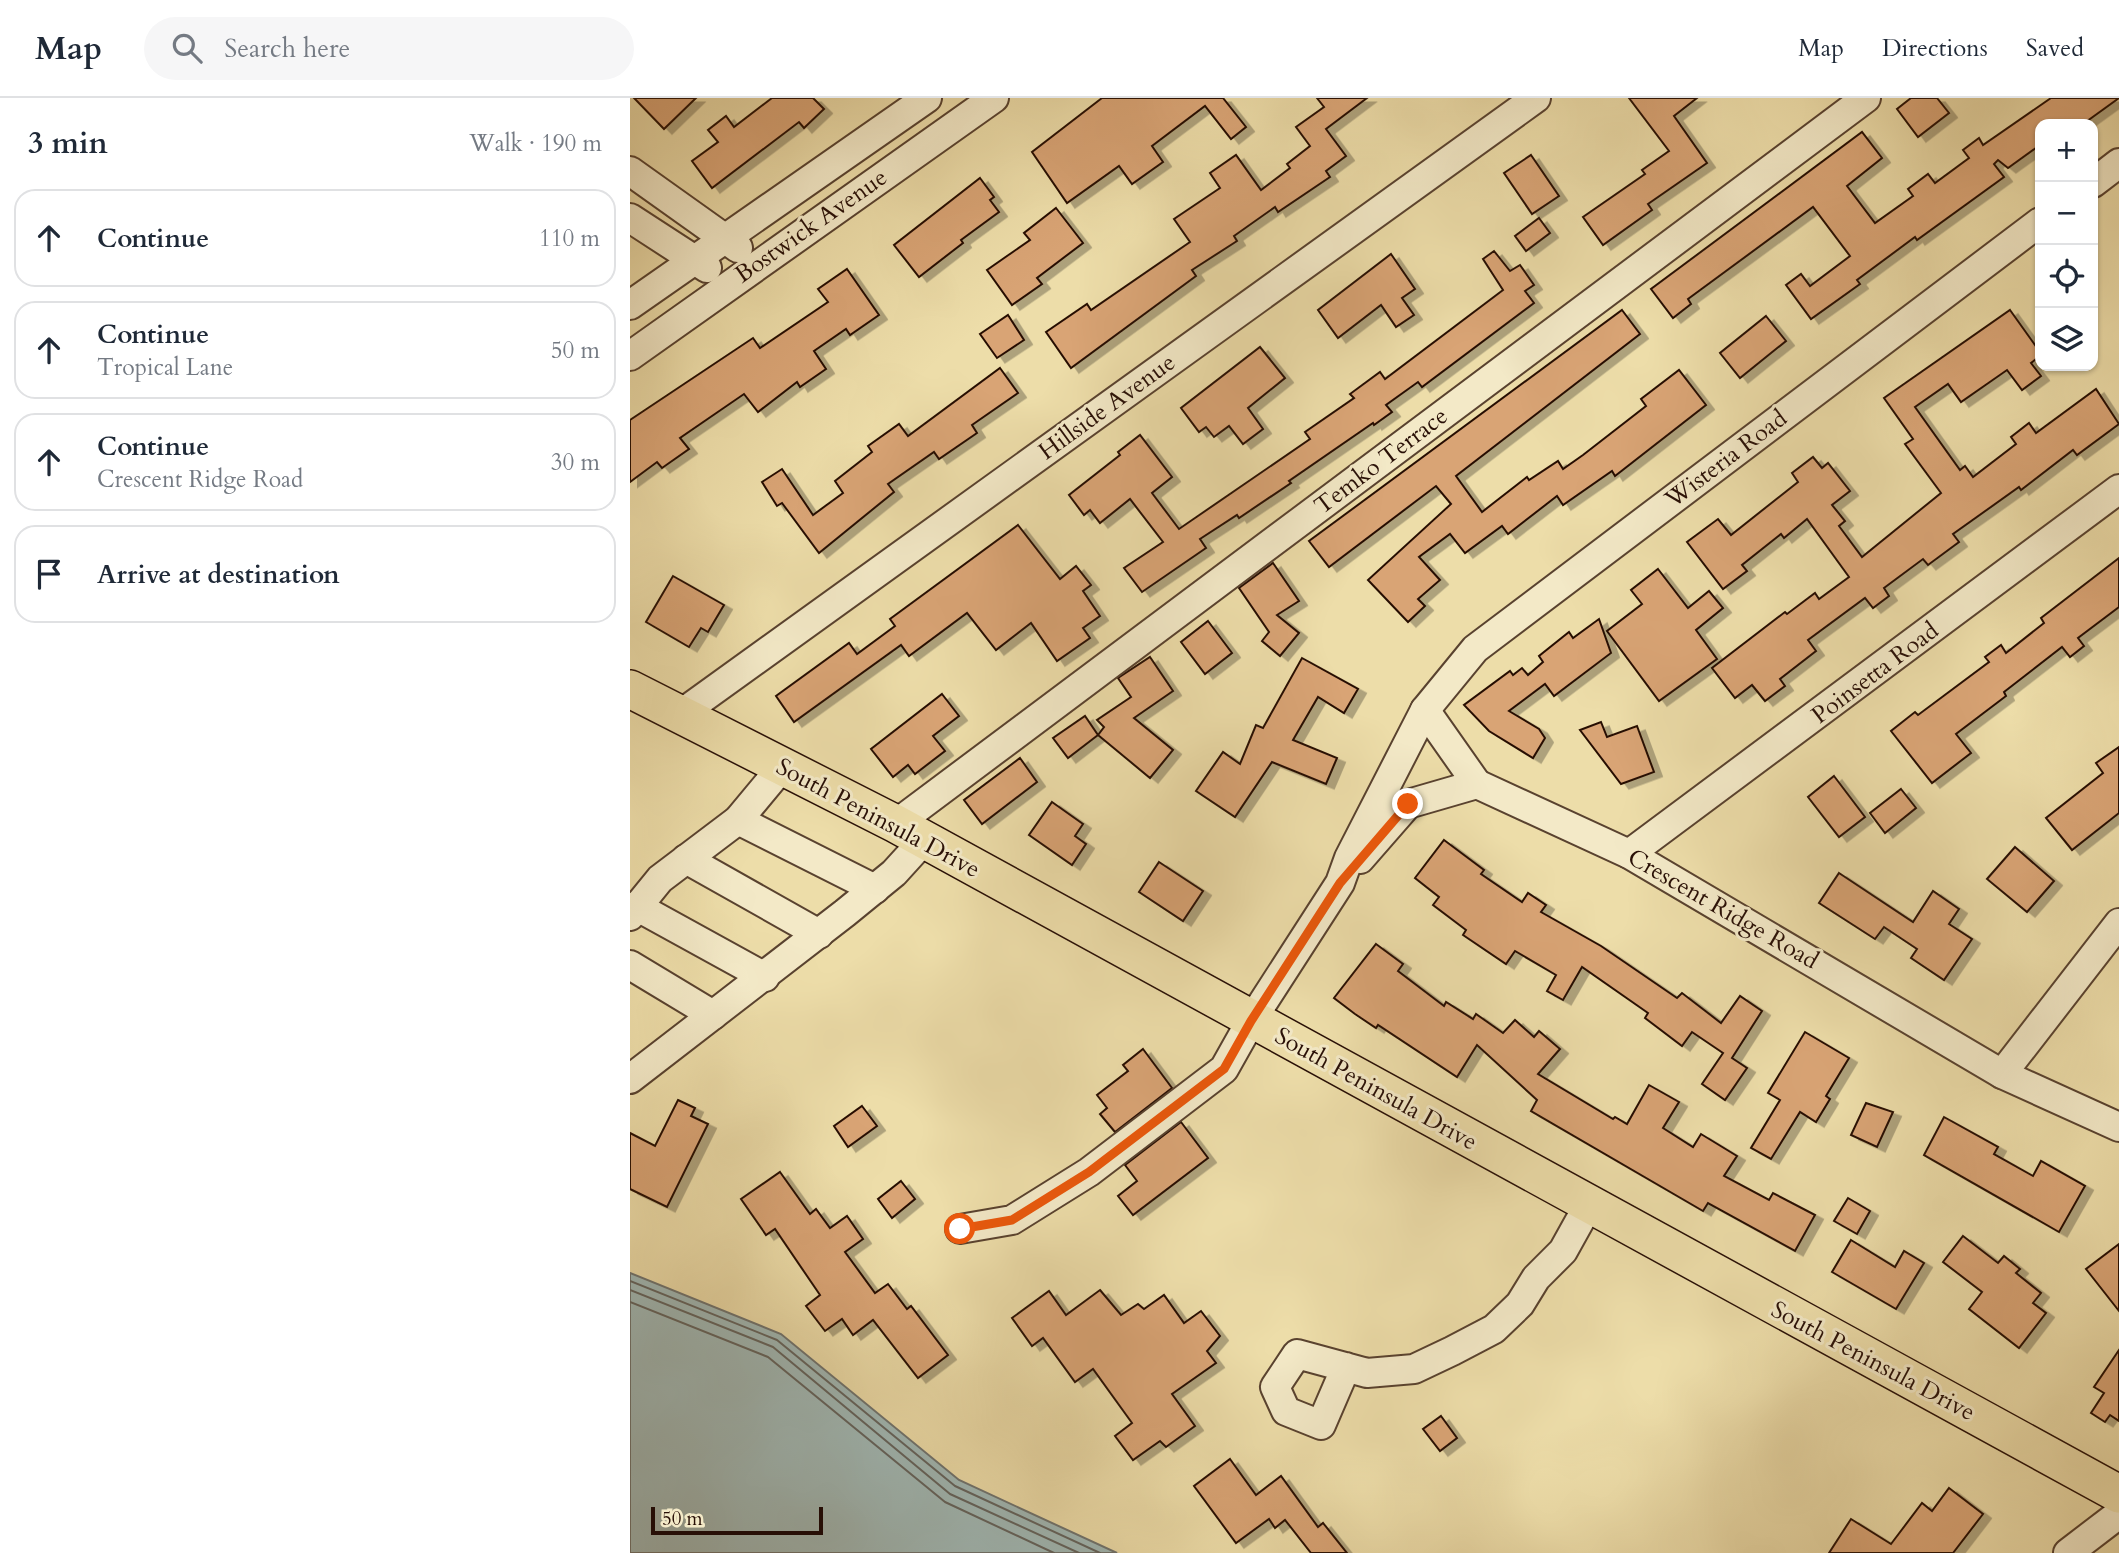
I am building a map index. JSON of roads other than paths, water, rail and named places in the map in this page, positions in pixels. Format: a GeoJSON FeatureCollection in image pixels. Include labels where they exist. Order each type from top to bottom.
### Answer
{"type":"FeatureCollection","features":[{"type":"Feature","properties":{"kind":"main road","name":"South Peninsula Drive"},"geometry":{"type":"LineString","coordinates":[[630,689],[678,716],[910,832],[1588,1206],[2119,1494]]}},
{"type":"Feature","properties":{"kind":"street","name":"Bostwick Avenue"},"geometry":{"type":"LineString","coordinates":[[630,305],[927,98]]}},
{"type":"Feature","properties":{"kind":"street","name":"Bostwick Avenue"},"geometry":{"type":"LineString","coordinates":[[630,356],[994,98]]}},
{"type":"Feature","properties":{"kind":"street","name":"Hillside Avenue"},"geometry":{"type":"LineString","coordinates":[[678,716],[1536,98]]}},
{"type":"Feature","properties":{"kind":"street","name":"Temko Terrace"},"geometry":{"type":"LineString","coordinates":[[630,1079],[765,977],[894,873],[910,832],[1866,98]]}},
{"type":"Feature","properties":{"kind":"street"},"geometry":{"type":"LineString","coordinates":[[2094,182],[2119,163]]}},
{"type":"Feature","properties":{"kind":"street"},"geometry":{"type":"LineString","coordinates":[[630,171],[725,237],[757,264]]}},
{"type":"Feature","properties":{"kind":"street"},"geometry":{"type":"LineString","coordinates":[[630,218],[730,283]]}},
{"type":"Feature","properties":{"kind":"street","name":"Wisteria Road"},"geometry":{"type":"LineString","coordinates":[[1340,883],[1349,858],[1425,710],[1475,649],[2035,226]]}},
{"type":"Feature","properties":{"kind":"street","name":"Poinsetta Road"},"geometry":{"type":"LineString","coordinates":[[1629,853],[2119,489]]}},
{"type":"Feature","properties":{"kind":"street"},"geometry":{"type":"LineString","coordinates":[[960,1229],[1012,1220],[1089,1172],[1224,1069],[1251,1021],[1340,883],[1408,804],[1477,784],[1425,710]]}},
{"type":"Feature","properties":{"kind":"street"},"geometry":{"type":"LineString","coordinates":[[765,977],[633,911],[660,879],[738,820],[782,767]]}},
{"type":"Feature","properties":{"kind":"street","name":"Crescent Ridge Road"},"geometry":{"type":"LineString","coordinates":[[1477,784],[1629,853],[2002,1074],[2119,1127]]}},
{"type":"Feature","properties":{"kind":"street"},"geometry":{"type":"LineString","coordinates":[[738,820],[875,889]]}},
{"type":"Feature","properties":{"kind":"street"},"geometry":{"type":"LineString","coordinates":[[686,859],[819,934]]}},
{"type":"Feature","properties":{"kind":"street"},"geometry":{"type":"LineString","coordinates":[[2002,1074],[2119,923]]}},
{"type":"Feature","properties":{"kind":"street"},"geometry":{"type":"LineString","coordinates":[[630,965],[713,1015]]}},
{"type":"Feature","properties":{"kind":"street"},"geometry":{"type":"LineString","coordinates":[[1346,1367],[1367,1373],[1414,1369],[1494,1329],[1520,1304],[1536,1278],[1563,1251],[1588,1206]]}},
{"type":"Feature","properties":{"kind":"street"},"geometry":{"type":"LineString","coordinates":[[2068,1553],[2119,1514]]}},
{"type":"Feature","properties":{"kind":"water"},"geometry":{"type":"Polygon","coordinates":[[[630,1273],[781,1334],[959,1480],[1117,1553],[630,1553],[630,1273]]]}}]}
